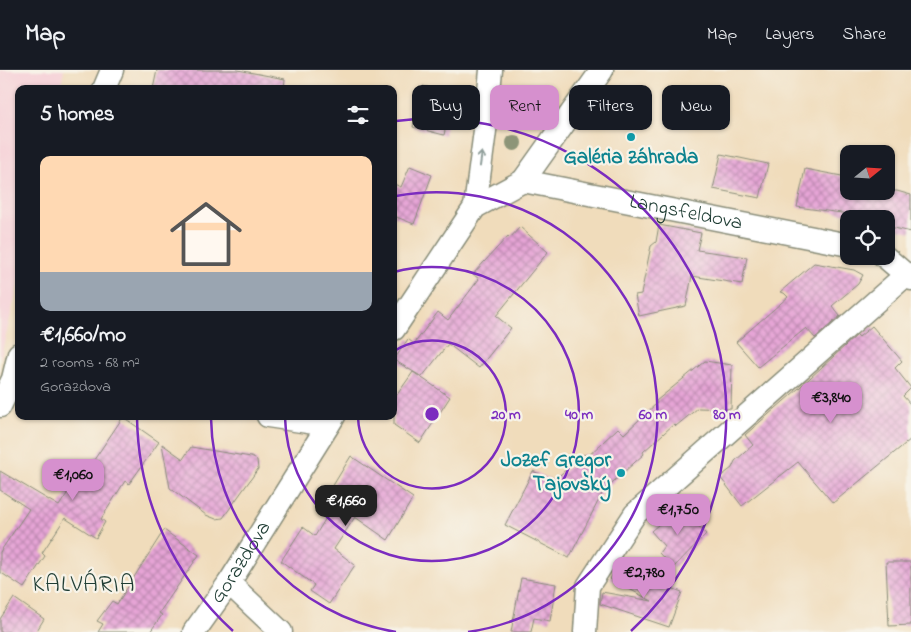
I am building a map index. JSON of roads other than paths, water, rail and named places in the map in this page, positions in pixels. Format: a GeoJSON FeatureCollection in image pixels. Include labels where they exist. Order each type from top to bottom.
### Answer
{"type":"FeatureCollection","features":[{"type":"Feature","properties":{"kind":"street"},"geometry":{"type":"LineString","coordinates":[[106,85],[112,70]]}},
{"type":"Feature","properties":{"kind":"street"},"geometry":{"type":"LineString","coordinates":[[397,324],[475,207],[486,123],[490,70]]}},
{"type":"Feature","properties":{"kind":"street"},"geometry":{"type":"LineString","coordinates":[[475,207],[524,181],[602,70]]}},
{"type":"Feature","properties":{"kind":"street","name":"Langsfeldova"},"geometry":{"type":"LineString","coordinates":[[524,181],[840,244]]}},
{"type":"Feature","properties":{"kind":"street"},"geometry":{"type":"LineString","coordinates":[[586,632],[588,586],[635,514],[909,276],[895,265]]}},
{"type":"Feature","properties":{"kind":"street"},"geometry":{"type":"LineString","coordinates":[[0,406],[15,382]]}},
{"type":"Feature","properties":{"kind":"street","name":"Gorazdova"},"geometry":{"type":"LineString","coordinates":[[194,632],[229,584],[331,420]]}},
{"type":"Feature","properties":{"kind":"street"},"geometry":{"type":"LineString","coordinates":[[229,584],[281,632]]}},
{"type":"Feature","properties":{"kind":"place","name":"Galéria záhrada"},"geometry":{"type":"Point","coordinates":[631,137]}},
{"type":"Feature","properties":{"kind":"place","name":"Jozef Gregor Tajovský"},"geometry":{"type":"Point","coordinates":[621,473]}},
{"type":"Feature","properties":{"kind":"district","name":"KALVÁRIA"},"geometry":{"type":"Point","coordinates":[84,585]}}]}
